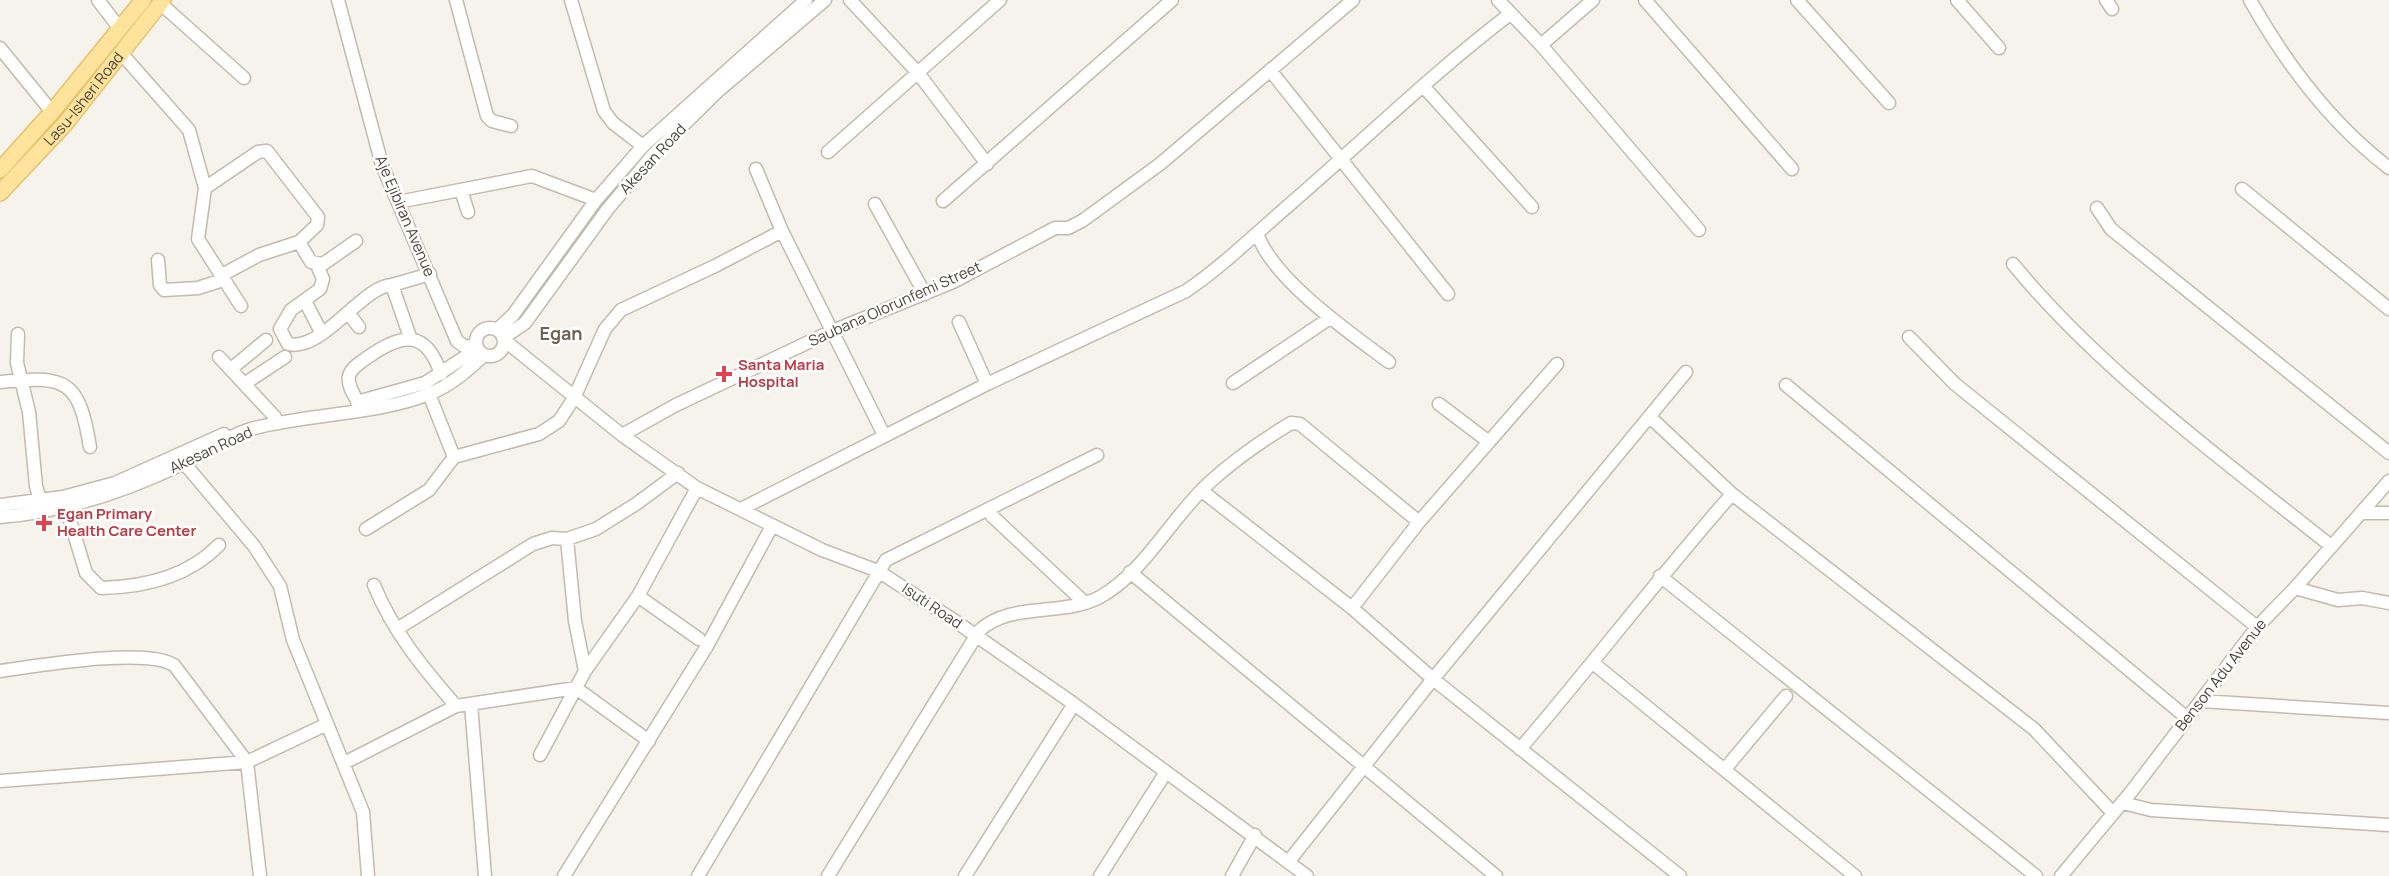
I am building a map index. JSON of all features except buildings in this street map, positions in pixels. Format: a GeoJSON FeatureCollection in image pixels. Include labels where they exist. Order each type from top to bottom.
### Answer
{"type":"FeatureCollection","features":[{"type":"Feature","properties":{"kind":"main road","name":"Lasu-Isheri Road"},"geometry":{"type":"LineString","coordinates":[[0,170],[52,112],[143,0]]}},
{"type":"Feature","properties":{"kind":"main road","name":"Lasu-Isheri Road"},"geometry":{"type":"LineString","coordinates":[[0,193],[65,124],[162,2]]}},
{"type":"Feature","properties":{"kind":"street"},"geometry":{"type":"LineString","coordinates":[[98,0],[120,29]]}},
{"type":"Feature","properties":{"kind":"street","name":"Aje Ejibiran Avenue"},"geometry":{"type":"LineString","coordinates":[[338,0],[382,165],[457,341],[464,346],[478,347]]}},
{"type":"Feature","properties":{"kind":"street"},"geometry":{"type":"LineString","coordinates":[[456,0],[487,116],[492,121],[511,126]]}},
{"type":"Feature","properties":{"kind":"street"},"geometry":{"type":"LineString","coordinates":[[571,0],[604,111],[613,123],[643,146]]}},
{"type":"Feature","properties":{"kind":"street","name":"Akesan Road"},"geometry":{"type":"LineString","coordinates":[[501,340],[513,315],[596,200],[643,146],[806,0]]}},
{"type":"Feature","properties":{"kind":"street","name":"Akesan Road"},"geometry":{"type":"LineString","coordinates":[[501,340],[525,323],[607,210],[652,156],[718,91],[825,0]]}},
{"type":"Feature","properties":{"kind":"street"},"geometry":{"type":"LineString","coordinates":[[850,0],[918,73],[987,164]]}},
{"type":"Feature","properties":{"kind":"street"},"geometry":{"type":"LineString","coordinates":[[828,152],[1000,0]]}},
{"type":"Feature","properties":{"kind":"street"},"geometry":{"type":"LineString","coordinates":[[943,201],[1172,0]]}},
{"type":"Feature","properties":{"kind":"street","name":"Saubana Olorunfemi Street"},"geometry":{"type":"LineString","coordinates":[[622,435],[676,405],[830,332],[925,294],[1055,228],[1068,228],[1082,220],[1133,186],[1353,0]]}},
{"type":"Feature","properties":{"kind":"street"},"geometry":{"type":"LineString","coordinates":[[1498,0],[1540,45],[1699,230]]}},
{"type":"Feature","properties":{"kind":"street"},"geometry":{"type":"LineString","coordinates":[[1540,45],[1593,0]]}},
{"type":"Feature","properties":{"kind":"street"},"geometry":{"type":"LineString","coordinates":[[1645,0],[1792,169]]}},
{"type":"Feature","properties":{"kind":"street"},"geometry":{"type":"LineString","coordinates":[[1797,0],[1889,103]]}},
{"type":"Feature","properties":{"kind":"street"},"geometry":{"type":"LineString","coordinates":[[1957,0],[2000,48]]}},
{"type":"Feature","properties":{"kind":"street"},"geometry":{"type":"LineString","coordinates":[[2250,0],[2298,78],[2360,147],[2389,168]]}},
{"type":"Feature","properties":{"kind":"street"},"geometry":{"type":"LineString","coordinates":[[162,2],[244,78]]}},
{"type":"Feature","properties":{"kind":"street"},"geometry":{"type":"LineString","coordinates":[[741,509],[987,384],[1186,291],[1341,160],[1424,87],[1442,68],[1510,14]]}},
{"type":"Feature","properties":{"kind":"street"},"geometry":{"type":"LineString","coordinates":[[0,48],[52,112]]}},
{"type":"Feature","properties":{"kind":"street"},"geometry":{"type":"LineString","coordinates":[[121,53],[189,130],[205,188],[198,239],[241,306]]}},
{"type":"Feature","properties":{"kind":"street"},"geometry":{"type":"LineString","coordinates":[[1270,70],[1448,294]]}},
{"type":"Feature","properties":{"kind":"street"},"geometry":{"type":"LineString","coordinates":[[1424,87],[1532,207]]}},
{"type":"Feature","properties":{"kind":"street"},"geometry":{"type":"LineString","coordinates":[[158,260],[160,285],[164,290],[198,288],[222,278],[259,255],[298,242],[317,225],[318,217],[267,151],[258,152],[205,188]]}},
{"type":"Feature","properties":{"kind":"street"},"geometry":{"type":"LineString","coordinates":[[756,169],[782,231],[830,332],[884,435]]}},
{"type":"Feature","properties":{"kind":"street"},"geometry":{"type":"LineString","coordinates":[[398,202],[538,177],[596,200]]}},
{"type":"Feature","properties":{"kind":"street"},"geometry":{"type":"LineString","coordinates":[[2242,189],[2389,309]]}},
{"type":"Feature","properties":{"kind":"street"},"geometry":{"type":"LineString","coordinates":[[461,190],[468,212]]}},
{"type":"Feature","properties":{"kind":"street"},"geometry":{"type":"LineString","coordinates":[[875,204],[925,294]]}},
{"type":"Feature","properties":{"kind":"street"},"geometry":{"type":"LineString","coordinates":[[2097,208],[2111,230],[2389,453]]}},
{"type":"Feature","properties":{"kind":"street"},"geometry":{"type":"LineString","coordinates":[[366,529],[429,490],[454,457],[549,429],[559,421],[574,398],[605,329],[621,310],[715,267],[782,231]]}},
{"type":"Feature","properties":{"kind":"street"},"geometry":{"type":"LineString","coordinates":[[1257,233],[1269,256],[1320,311],[1389,362]]}},
{"type":"Feature","properties":{"kind":"street"},"geometry":{"type":"LineString","coordinates":[[298,242],[310,262],[316,265],[323,264],[356,240]]}},
{"type":"Feature","properties":{"kind":"street"},"geometry":{"type":"LineString","coordinates":[[2013,264],[2048,307],[2184,428],[2331,546]]}},
{"type":"Feature","properties":{"kind":"street"},"geometry":{"type":"LineString","coordinates":[[316,265],[322,284],[305,301],[291,310],[280,329],[283,339],[288,344],[300,345],[321,332],[349,314],[372,290],[430,274]]}},
{"type":"Feature","properties":{"kind":"street"},"geometry":{"type":"LineString","coordinates":[[392,285],[410,337],[423,343],[435,355],[441,374]]}},
{"type":"Feature","properties":{"kind":"street"},"geometry":{"type":"LineString","coordinates":[[305,301],[321,332]]}},
{"type":"Feature","properties":{"kind":"street"},"geometry":{"type":"LineString","coordinates":[[349,314],[359,327]]}},
{"type":"Feature","properties":{"kind":"street"},"geometry":{"type":"LineString","coordinates":[[513,315],[525,323]]}},
{"type":"Feature","properties":{"kind":"street"},"geometry":{"type":"LineString","coordinates":[[1233,383],[1330,318]]}},
{"type":"Feature","properties":{"kind":"street"},"geometry":{"type":"LineString","coordinates":[[959,322],[987,384]]}},
{"type":"Feature","properties":{"kind":"street"},"geometry":{"type":"LineString","coordinates":[[486,328],[501,340],[493,356],[478,347],[478,334],[486,328]]}},
{"type":"Feature","properties":{"kind":"street"},"geometry":{"type":"LineString","coordinates":[[18,334],[16,359],[29,412],[36,486],[40,501]]}},
{"type":"Feature","properties":{"kind":"street"},"geometry":{"type":"LineString","coordinates":[[358,402],[348,381],[351,370],[380,349],[410,337]]}},
{"type":"Feature","properties":{"kind":"street"},"geometry":{"type":"LineString","coordinates":[[1910,337],[1955,384],[2257,627]]}},
{"type":"Feature","properties":{"kind":"street"},"geometry":{"type":"LineString","coordinates":[[231,369],[266,340]]}},
{"type":"Feature","properties":{"kind":"street","name":"Isuti Road"},"geometry":{"type":"LineString","coordinates":[[501,340],[622,435],[697,488],[822,550],[878,571],[975,635],[1074,704],[1307,876]]}},
{"type":"Feature","properties":{"kind":"street","name":"Akesan Road"},"geometry":{"type":"LineString","coordinates":[[0,517],[66,507],[184,463],[248,430],[290,419],[383,406],[429,394],[465,364],[478,347]]}},
{"type":"Feature","properties":{"kind":"street"},"geometry":{"type":"LineString","coordinates":[[219,357],[275,417]]}},
{"type":"Feature","properties":{"kind":"street"},"geometry":{"type":"LineString","coordinates":[[244,384],[285,357]]}},
{"type":"Feature","properties":{"kind":"street","name":"Akesan Road"},"geometry":{"type":"LineString","coordinates":[[0,505],[40,501],[116,488],[187,449],[246,425],[275,417],[358,402],[414,386],[465,364]]}},
{"type":"Feature","properties":{"kind":"street"},"geometry":{"type":"LineString","coordinates":[[1352,608],[1419,522],[1557,364]]}},
{"type":"Feature","properties":{"kind":"street"},"geometry":{"type":"LineString","coordinates":[[1289,861],[1365,768],[1433,679],[1686,372]]}},
{"type":"Feature","properties":{"kind":"street"},"geometry":{"type":"LineString","coordinates":[[0,382],[20,380],[60,382],[74,391],[85,416],[90,447]]}},
{"type":"Feature","properties":{"kind":"street"},"geometry":{"type":"LineString","coordinates":[[1786,386],[2187,718]]}},
{"type":"Feature","properties":{"kind":"street"},"geometry":{"type":"LineString","coordinates":[[429,394],[454,457]]}},
{"type":"Feature","properties":{"kind":"street"},"geometry":{"type":"LineString","coordinates":[[1439,404],[1489,442]]}},
{"type":"Feature","properties":{"kind":"street"},"geometry":{"type":"LineString","coordinates":[[1650,417],[1732,494],[2034,729],[2113,813]]}},
{"type":"Feature","properties":{"kind":"street"},"geometry":{"type":"LineString","coordinates":[[828,876],[975,635],[986,624],[996,619],[1084,603],[1101,596],[1130,572],[1202,491],[1291,423],[1300,424],[1419,522]]}},
{"type":"Feature","properties":{"kind":"street"},"geometry":{"type":"LineString","coordinates":[[698,876],[861,605],[878,571],[893,556],[1097,455]]}},
{"type":"Feature","properties":{"kind":"street"},"geometry":{"type":"LineString","coordinates":[[184,463],[254,546],[280,586],[290,633],[363,812],[368,876]]}},
{"type":"Feature","properties":{"kind":"street"},"geometry":{"type":"LineString","coordinates":[[397,630],[533,544],[552,538],[567,539],[596,529],[678,473]]}},
{"type":"Feature","properties":{"kind":"street","name":"Benson Adu Avenue"},"geometry":{"type":"LineString","coordinates":[[2061,876],[2123,803],[2257,627],[2363,513],[2389,481]]}},
{"type":"Feature","properties":{"kind":"street"},"geometry":{"type":"LineString","coordinates":[[540,755],[585,671],[638,596],[697,488]]}},
{"type":"Feature","properties":{"kind":"street"},"geometry":{"type":"LineString","coordinates":[[1202,491],[1352,608],[1433,679],[1680,876]]}},
{"type":"Feature","properties":{"kind":"street"},"geometry":{"type":"LineString","coordinates":[[1520,749],[1593,663],[1660,576],[1732,494]]}},
{"type":"Feature","properties":{"kind":"street"},"geometry":{"type":"LineString","coordinates":[[66,507],[86,573],[101,588],[162,579],[179,574],[206,559],[219,545]]}},
{"type":"Feature","properties":{"kind":"street"},"geometry":{"type":"LineString","coordinates":[[2363,513],[2389,513]]}},
{"type":"Feature","properties":{"kind":"street"},"geometry":{"type":"LineString","coordinates":[[992,516],[1084,603]]}},
{"type":"Feature","properties":{"kind":"street"},"geometry":{"type":"LineString","coordinates":[[564,876],[707,646],[772,526]]}},
{"type":"Feature","properties":{"kind":"street"},"geometry":{"type":"LineString","coordinates":[[567,539],[575,621],[585,671]]}},
{"type":"Feature","properties":{"kind":"street"},"geometry":{"type":"LineString","coordinates":[[1130,572],[1497,876]]}},
{"type":"Feature","properties":{"kind":"street"},"geometry":{"type":"LineString","coordinates":[[1660,576],[2036,876]]}},
{"type":"Feature","properties":{"kind":"street"},"geometry":{"type":"LineString","coordinates":[[374,585],[397,630],[422,667],[456,706]]}},
{"type":"Feature","properties":{"kind":"street"},"geometry":{"type":"LineString","coordinates":[[2295,588],[2338,600],[2362,598],[2389,603]]}},
{"type":"Feature","properties":{"kind":"street"},"geometry":{"type":"LineString","coordinates":[[638,596],[699,639]]}},
{"type":"Feature","properties":{"kind":"street"},"geometry":{"type":"LineString","coordinates":[[0,670],[77,661],[156,658],[166,660],[182,673],[247,762],[260,876],[249,876]]}},
{"type":"Feature","properties":{"kind":"street"},"geometry":{"type":"LineString","coordinates":[[1593,663],[1855,876]]}},
{"type":"Feature","properties":{"kind":"street"},"geometry":{"type":"LineString","coordinates":[[344,763],[456,706],[576,688],[649,741]]}},
{"type":"Feature","properties":{"kind":"street"},"geometry":{"type":"LineString","coordinates":[[1725,769],[1786,696]]}},
{"type":"Feature","properties":{"kind":"street"},"geometry":{"type":"LineString","coordinates":[[2201,701],[2389,713]]}},
{"type":"Feature","properties":{"kind":"street"},"geometry":{"type":"LineString","coordinates":[[471,704],[485,876]]}},
{"type":"Feature","properties":{"kind":"street"},"geometry":{"type":"LineString","coordinates":[[965,876],[1074,704]]}},
{"type":"Feature","properties":{"kind":"street"},"geometry":{"type":"LineString","coordinates":[[0,781],[247,762],[327,724]]}},
{"type":"Feature","properties":{"kind":"street"},"geometry":{"type":"LineString","coordinates":[[1100,876],[1166,772]]}},
{"type":"Feature","properties":{"kind":"street"},"geometry":{"type":"LineString","coordinates":[[2123,803],[2151,810],[2389,825]]}},
{"type":"Feature","properties":{"kind":"street"},"geometry":{"type":"LineString","coordinates":[[1232,876],[1255,836]]}},
{"type":"Feature","properties":{"kind":"place","name":"Santa Maria Hospital"},"geometry":{"type":"Point","coordinates":[724,374]}},
{"type":"Feature","properties":{"kind":"place","name":"Egan Primary Health Care Center"},"geometry":{"type":"Point","coordinates":[44,523]}},
{"type":"Feature","properties":{"kind":"district","name":"Egan"},"geometry":{"type":"Point","coordinates":[561,334]}}]}
